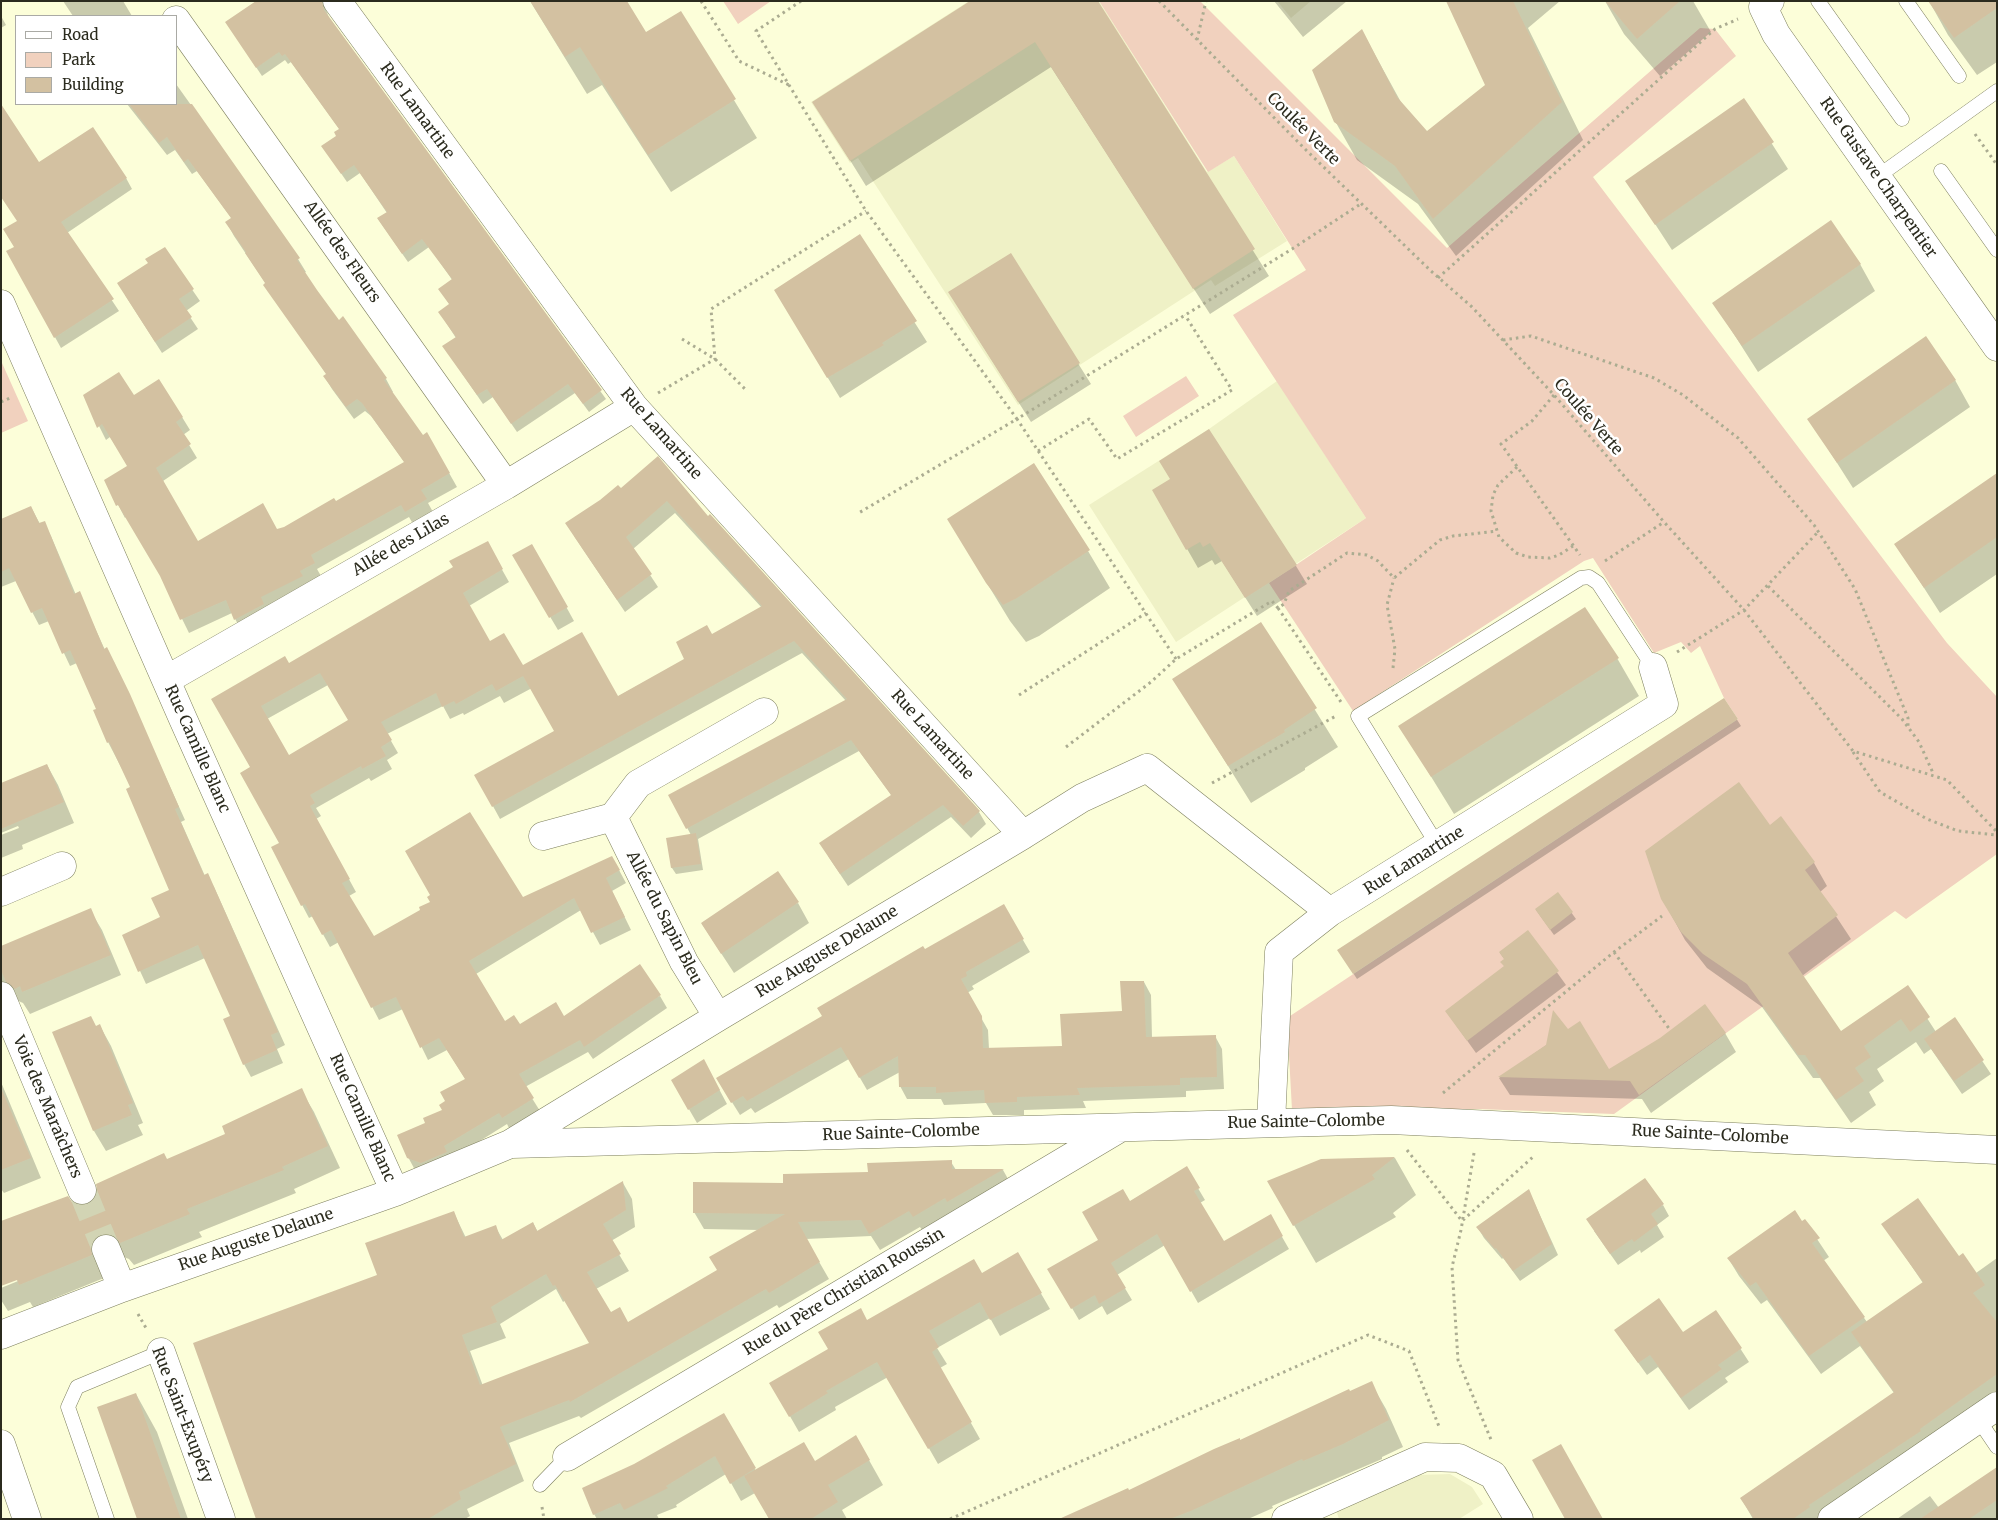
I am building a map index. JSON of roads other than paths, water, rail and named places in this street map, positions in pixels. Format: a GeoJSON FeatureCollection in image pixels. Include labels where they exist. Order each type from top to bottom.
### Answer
{"type":"FeatureCollection","features":[{"type":"Feature","properties":{"kind":"street"},"geometry":{"type":"LineString","coordinates":[[163,1],[173,15]]}},
{"type":"Feature","properties":{"kind":"street","name":"Rue Lamartine"},"geometry":{"type":"LineString","coordinates":[[337,1],[634,407],[1023,835]]}},
{"type":"Feature","properties":{"kind":"street","name":"Rue Gustave Charpentier"},"geometry":{"type":"LineString","coordinates":[[1764,3],[1776,34],[1997,347]]}},
{"type":"Feature","properties":{"kind":"street","name":"Allée des Fleurs"},"geometry":{"type":"LineString","coordinates":[[178,23],[506,485]]}},
{"type":"Feature","properties":{"kind":"street","name":"Rue Camille Blanc"},"geometry":{"type":"LineString","coordinates":[[1,304],[166,680],[395,1192]]}},
{"type":"Feature","properties":{"kind":"street","name":"Allée des Lilas"},"geometry":{"type":"LineString","coordinates":[[166,680],[506,485],[634,407]]}},
{"type":"Feature","properties":{"kind":"street","name":"Rue Lamartine"},"geometry":{"type":"LineString","coordinates":[[1271,1123],[1279,952],[1330,912],[1664,704],[1652,667]]}},
{"type":"Feature","properties":{"kind":"street"},"geometry":{"type":"LineString","coordinates":[[543,836],[613,817],[638,784],[764,712]]}},
{"type":"Feature","properties":{"kind":"street","name":"Rue Auguste Delaune"},"geometry":{"type":"LineString","coordinates":[[1,1336],[122,1288],[395,1192],[510,1144],[1082,798],[1147,768],[1330,912]]}},
{"type":"Feature","properties":{"kind":"street","name":"Allée du Sapin Bleu"},"geometry":{"type":"LineString","coordinates":[[613,817],[684,962],[718,1017]]}},
{"type":"Feature","properties":{"kind":"street"},"geometry":{"type":"LineString","coordinates":[[1,892],[62,866]]}},
{"type":"Feature","properties":{"kind":"street","name":"Voie des Maraîchers"},"geometry":{"type":"LineString","coordinates":[[1,996],[82,1190]]}},
{"type":"Feature","properties":{"kind":"street","name":"Rue Sainte-Colombe"},"geometry":{"type":"LineString","coordinates":[[614,1141],[1383,1120],[1476,1123],[1997,1150]]}},
{"type":"Feature","properties":{"kind":"street","name":"Rue du Père Christian Roussin"},"geometry":{"type":"LineString","coordinates":[[567,1457],[1121,1128]]}},
{"type":"Feature","properties":{"kind":"street","name":"Rue Auguste Delaune"},"geometry":{"type":"LineString","coordinates":[[510,1144],[614,1141]]}},
{"type":"Feature","properties":{"kind":"street"},"geometry":{"type":"LineString","coordinates":[[106,1249],[122,1288]]}},
{"type":"Feature","properties":{"kind":"street","name":"Rue Saint-Exupéry"},"geometry":{"type":"LineString","coordinates":[[161,1352],[221,1519]]}},
{"type":"Feature","properties":{"kind":"street"},"geometry":{"type":"LineString","coordinates":[[1832,1519],[1987,1413]]}},
{"type":"Feature","properties":{"kind":"street"},"geometry":{"type":"LineString","coordinates":[[1,1444],[27,1519]]}},
{"type":"Feature","properties":{"kind":"street"},"geometry":{"type":"LineString","coordinates":[[1286,1519],[1425,1457],[1459,1458],[1493,1475],[1519,1519]]}},
{"type":"Feature","properties":{"kind":"lane"},"geometry":{"type":"LineString","coordinates":[[1818,1],[1902,119]]}},
{"type":"Feature","properties":{"kind":"lane"},"geometry":{"type":"LineString","coordinates":[[1906,1],[1959,76]]}},
{"type":"Feature","properties":{"kind":"lane"},"geometry":{"type":"LineString","coordinates":[[1877,177],[1997,91]]}},
{"type":"Feature","properties":{"kind":"lane"},"geometry":{"type":"LineString","coordinates":[[1941,171],[1997,250]]}},
{"type":"Feature","properties":{"kind":"lane"},"geometry":{"type":"LineString","coordinates":[[1438,846],[1352,714],[1398,691],[1581,578],[1589,577],[1598,583],[1652,667]]}},
{"type":"Feature","properties":{"kind":"lane"},"geometry":{"type":"LineString","coordinates":[[107,1519],[68,1407],[77,1387],[161,1352]]}},
{"type":"Feature","properties":{"kind":"lane"},"geometry":{"type":"LineString","coordinates":[[1987,1413],[1997,1447]]}},
{"type":"Feature","properties":{"kind":"lane"},"geometry":{"type":"LineString","coordinates":[[540,1485],[567,1457]]}},
{"type":"Feature","properties":{"kind":"tunnel"},"geometry":{"type":"LineString","coordinates":[[82,1190],[106,1249]]}}]}
